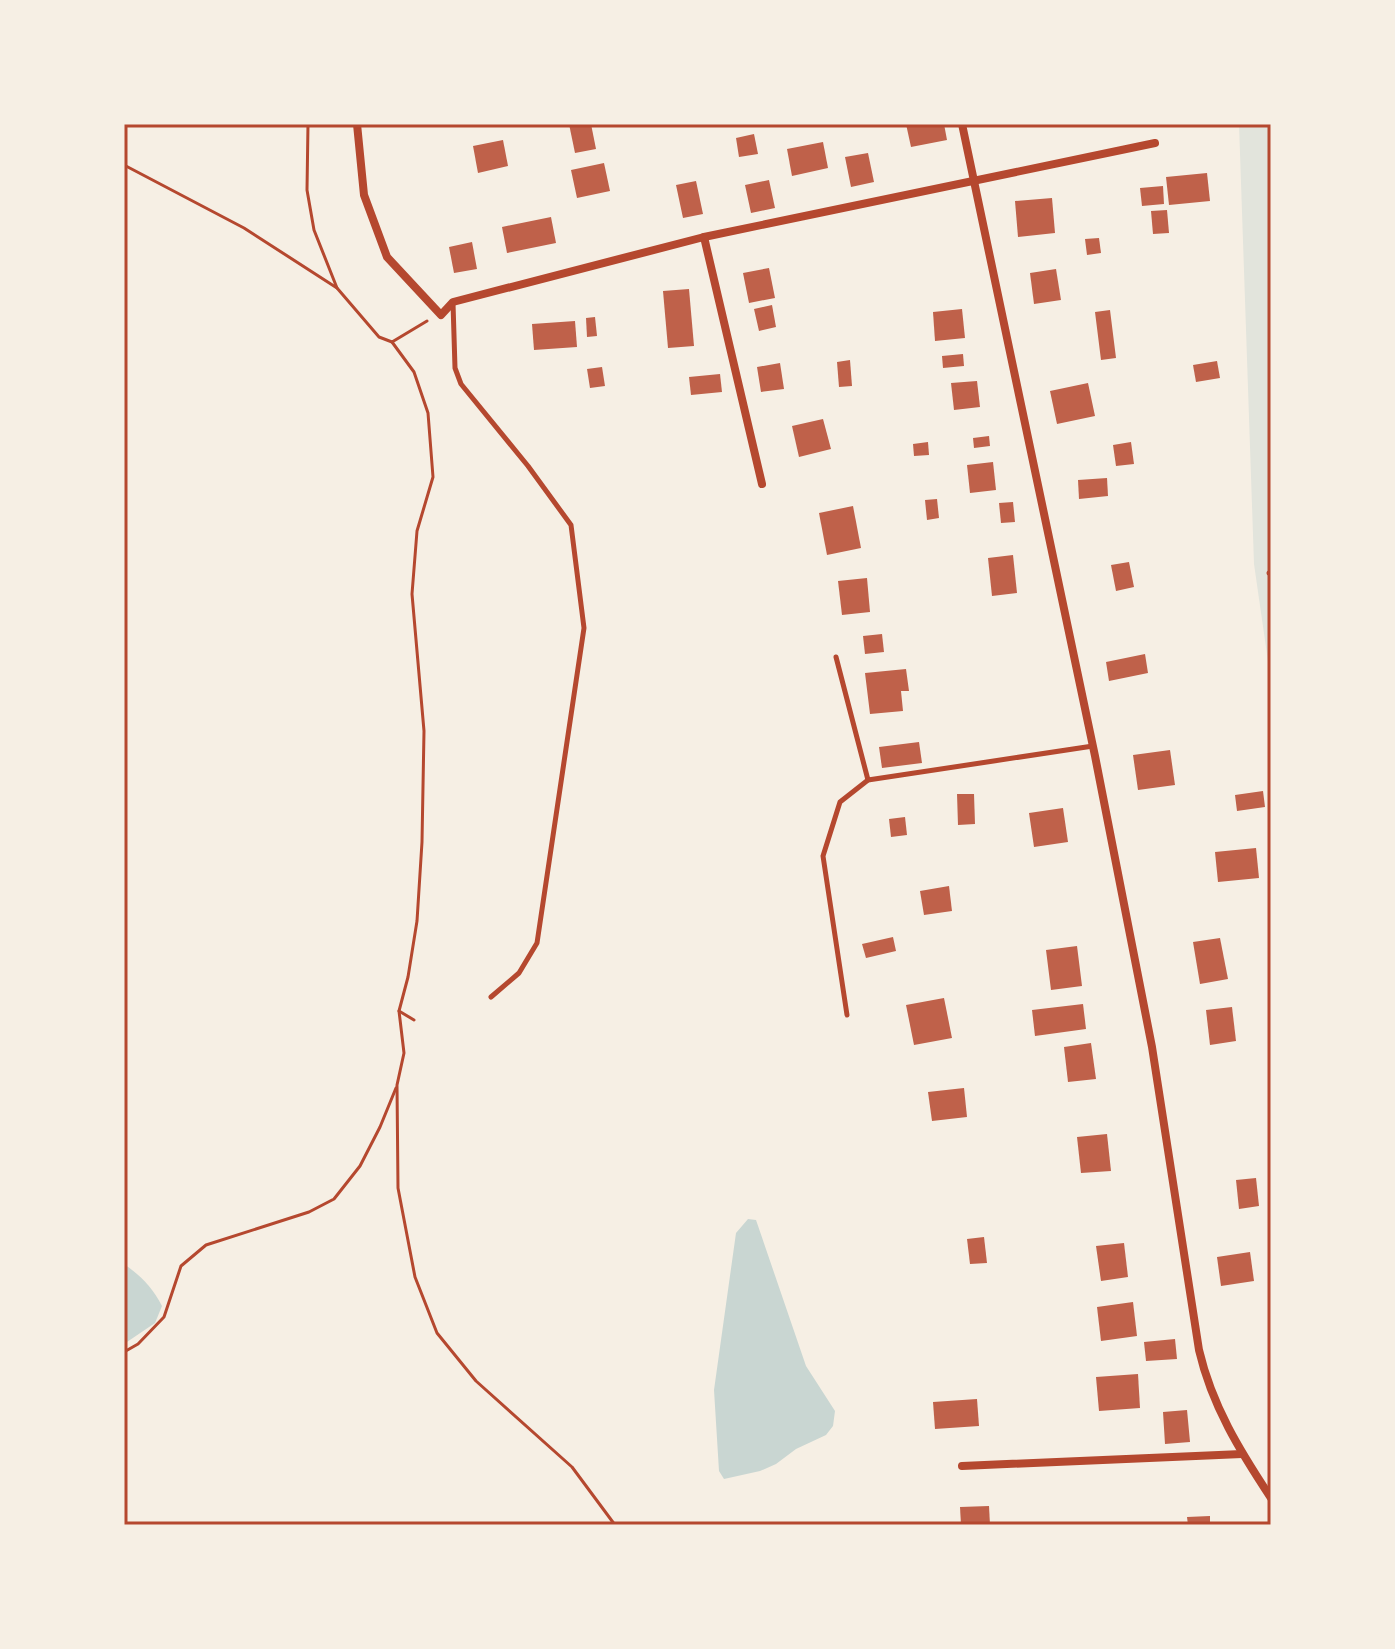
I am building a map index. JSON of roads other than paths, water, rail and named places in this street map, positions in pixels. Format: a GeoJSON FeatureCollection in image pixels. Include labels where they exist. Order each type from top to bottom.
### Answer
{"type":"FeatureCollection","features":[{"type":"Feature","properties":{"kind":"street"},"geometry":{"type":"LineString","coordinates":[[357,124],[364,195],[387,257],[441,315],[453,302],[704,237],[1155,143]]}},
{"type":"Feature","properties":{"kind":"street"},"geometry":{"type":"LineString","coordinates":[[962,124],[1093,746],[1152,1047],[1199,1350],[1206,1381],[1222,1419],[1271,1498]]}},
{"type":"Feature","properties":{"kind":"street"},"geometry":{"type":"LineString","coordinates":[[704,237],[762,484]]}},
{"type":"Feature","properties":{"kind":"street"},"geometry":{"type":"LineString","coordinates":[[962,1466],[1242,1454]]}},
{"type":"Feature","properties":{"kind":"lane"},"geometry":{"type":"LineString","coordinates":[[453,302],[455,368],[461,384],[571,525],[584,628],[537,943],[519,973],[491,997]]}},
{"type":"Feature","properties":{"kind":"lane"},"geometry":{"type":"LineString","coordinates":[[836,657],[868,780]]}},
{"type":"Feature","properties":{"kind":"lane"},"geometry":{"type":"LineString","coordinates":[[847,1015],[823,856],[840,802],[868,780],[1093,746]]}}]}
